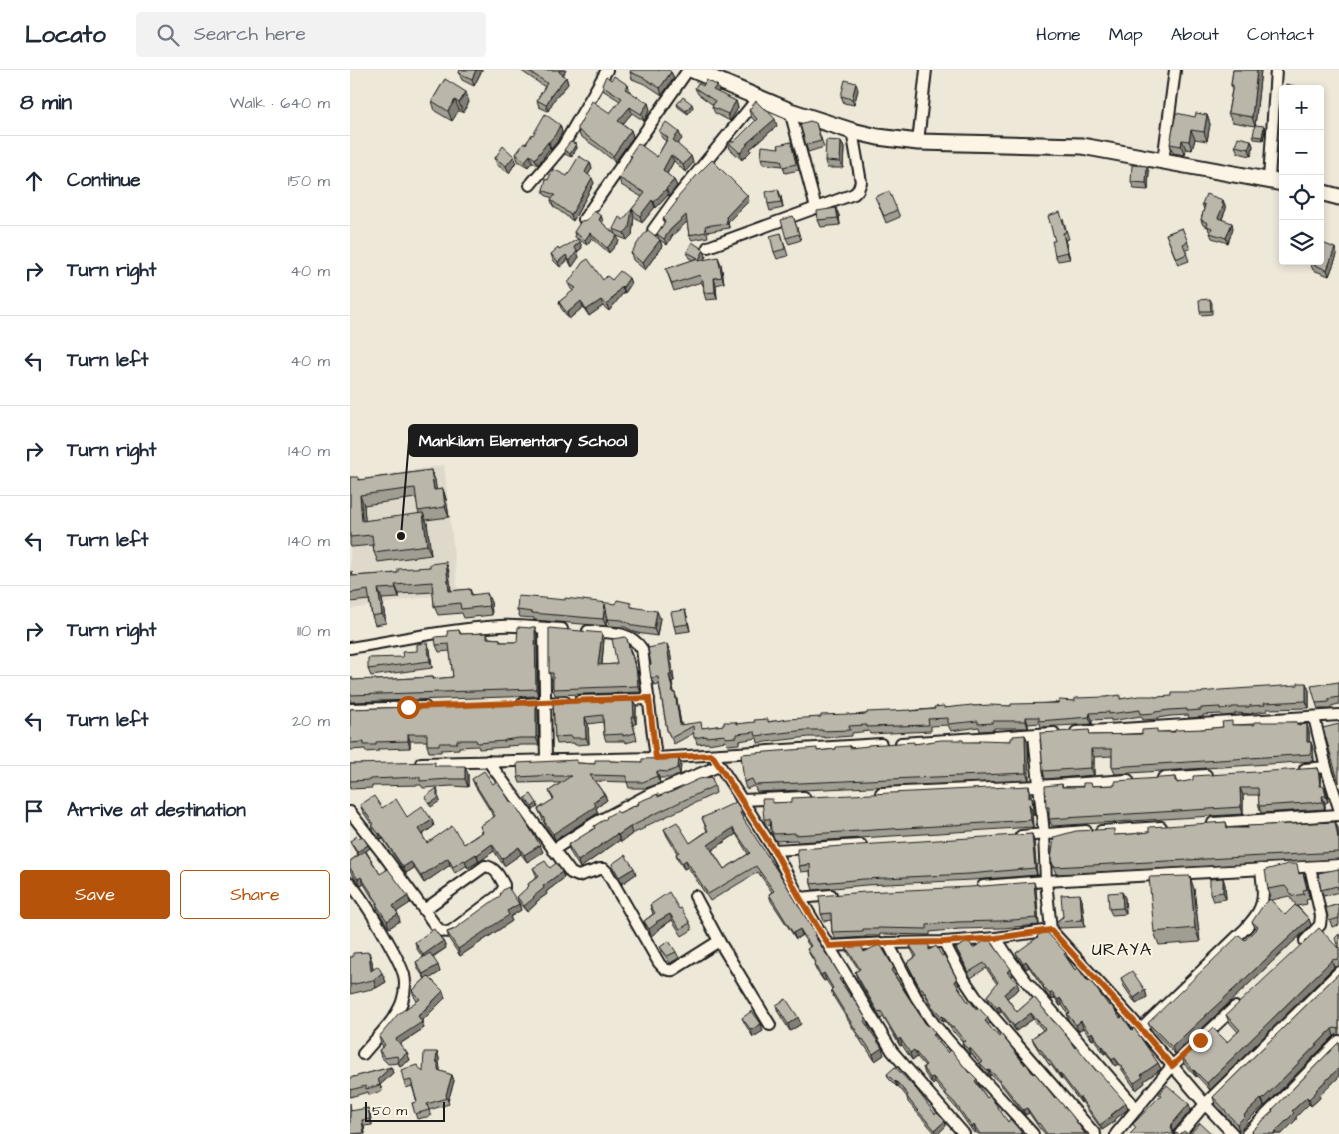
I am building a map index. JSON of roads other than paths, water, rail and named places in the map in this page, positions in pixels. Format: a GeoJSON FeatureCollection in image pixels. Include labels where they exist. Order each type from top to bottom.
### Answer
{"type":"FeatureCollection","features":[{"type":"Feature","properties":{"kind":"street"},"geometry":{"type":"LineString","coordinates":[[530,185],[563,146],[607,70]]}},
{"type":"Feature","properties":{"kind":"street"},"geometry":{"type":"LineString","coordinates":[[584,219],[688,70]]}},
{"type":"Feature","properties":{"kind":"street"},"geometry":{"type":"LineString","coordinates":[[693,70],[790,111],[852,131],[895,140],[1082,146],[1276,181],[1276,70]]}},
{"type":"Feature","properties":{"kind":"street"},"geometry":{"type":"LineString","coordinates":[[918,142],[926,70]]}},
{"type":"Feature","properties":{"kind":"street"},"geometry":{"type":"LineString","coordinates":[[1163,161],[1175,70]]}},
{"type":"Feature","properties":{"kind":"street"},"geometry":{"type":"LineString","coordinates":[[653,230],[676,198],[758,98]]}},
{"type":"Feature","properties":{"kind":"street"},"geometry":{"type":"LineString","coordinates":[[790,111],[816,208]]}},
{"type":"Feature","properties":{"kind":"street"},"geometry":{"type":"LineString","coordinates":[[708,247],[854,194],[861,182],[852,131]]}},
{"type":"Feature","properties":{"kind":"street"},"geometry":{"type":"LineString","coordinates":[[1324,193],[1339,197]]}},
{"type":"Feature","properties":{"kind":"street"},"geometry":{"type":"LineString","coordinates":[[350,648],[467,629],[501,626],[624,634],[632,638],[642,649],[656,758]]}},
{"type":"Feature","properties":{"kind":"street"},"geometry":{"type":"LineString","coordinates":[[544,628],[546,759]]}},
{"type":"Feature","properties":{"kind":"street"},"geometry":{"type":"LineString","coordinates":[[515,704],[649,698]]}},
{"type":"Feature","properties":{"kind":"street"},"geometry":{"type":"LineString","coordinates":[[350,709],[438,706]]}},
{"type":"Feature","properties":{"kind":"street"},"geometry":{"type":"LineString","coordinates":[[409,763],[656,758],[1339,715]]}},
{"type":"Feature","properties":{"kind":"street"},"geometry":{"type":"LineString","coordinates":[[1314,717],[1326,767],[1339,808]]}},
{"type":"Feature","properties":{"kind":"street"},"geometry":{"type":"LineString","coordinates":[[1034,735],[1051,930],[1233,1134]]}},
{"type":"Feature","properties":{"kind":"street"},"geometry":{"type":"LineString","coordinates":[[712,755],[774,850],[800,898],[892,1051],[964,1134]]}},
{"type":"Feature","properties":{"kind":"street"},"geometry":{"type":"LineString","coordinates":[[488,761],[571,874],[575,876],[581,875],[600,869],[604,869],[607,872],[659,963],[666,970],[673,970],[719,941]]}},
{"type":"Feature","properties":{"kind":"street"},"geometry":{"type":"LineString","coordinates":[[553,850],[595,823],[650,794],[719,766]]}},
{"type":"Feature","properties":{"kind":"street"},"geometry":{"type":"LineString","coordinates":[[1296,769],[1326,767]]}},
{"type":"Feature","properties":{"kind":"street"},"geometry":{"type":"LineString","coordinates":[[1157,778],[1217,774]]}},
{"type":"Feature","properties":{"kind":"street"},"geometry":{"type":"LineString","coordinates":[[870,794],[1137,780]]}},
{"type":"Feature","properties":{"kind":"street"},"geometry":{"type":"LineString","coordinates":[[742,800],[811,797]]}},
{"type":"Feature","properties":{"kind":"street"},"geometry":{"type":"LineString","coordinates":[[350,812],[439,931],[451,931],[499,895],[504,885],[493,869],[485,866],[424,910]]}},
{"type":"Feature","properties":{"kind":"street"},"geometry":{"type":"LineString","coordinates":[[1201,824],[1339,815]]}},
{"type":"Feature","properties":{"kind":"street"},"geometry":{"type":"LineString","coordinates":[[1015,836],[1172,826]]}},
{"type":"Feature","properties":{"kind":"street"},"geometry":{"type":"LineString","coordinates":[[774,850],[870,844]]}},
{"type":"Feature","properties":{"kind":"street"},"geometry":{"type":"LineString","coordinates":[[972,887],[1046,881],[1339,866]]}},
{"type":"Feature","properties":{"kind":"street"},"geometry":{"type":"LineString","coordinates":[[1295,950],[1320,925],[1322,916],[1310,867]]}},
{"type":"Feature","properties":{"kind":"street"},"geometry":{"type":"LineString","coordinates":[[1141,1029],[1246,928],[1259,912],[1263,893],[1261,869]]}},
{"type":"Feature","properties":{"kind":"street"},"geometry":{"type":"LineString","coordinates":[[350,883],[386,936],[399,962],[405,982],[401,1003],[391,1021],[363,1054]]}},
{"type":"Feature","properties":{"kind":"street"},"geometry":{"type":"LineString","coordinates":[[800,898],[838,895]]}},
{"type":"Feature","properties":{"kind":"street"},"geometry":{"type":"LineString","coordinates":[[695,896],[719,941],[770,1025]]}},
{"type":"Feature","properties":{"kind":"street"},"geometry":{"type":"LineString","coordinates":[[829,946],[944,942],[996,938],[1051,930]]}},
{"type":"Feature","properties":{"kind":"street"},"geometry":{"type":"LineString","coordinates":[[996,938],[1026,981],[1137,1109]]}},
{"type":"Feature","properties":{"kind":"street"},"geometry":{"type":"LineString","coordinates":[[944,942],[975,996],[1095,1134]]}},
{"type":"Feature","properties":{"kind":"street"},"geometry":{"type":"LineString","coordinates":[[888,943],[916,997],[934,1024],[1033,1134]]}},
{"type":"Feature","properties":{"kind":"street"},"geometry":{"type":"LineString","coordinates":[[1180,1134],[1205,1104],[1339,972]]}},
{"type":"Feature","properties":{"kind":"street"},"geometry":{"type":"LineString","coordinates":[[1116,1134],[1172,1066],[1245,998]]}},
{"type":"Feature","properties":{"kind":"street"},"geometry":{"type":"LineString","coordinates":[[1247,1134],[1339,1041]]}},
{"type":"Feature","properties":{"kind":"place","name":"Mankilam Elementary School"},"geometry":{"type":"Point","coordinates":[401,536]}},
{"type":"Feature","properties":{"kind":"district","name":"URAYA"},"geometry":{"type":"Point","coordinates":[1122,949]}}]}
